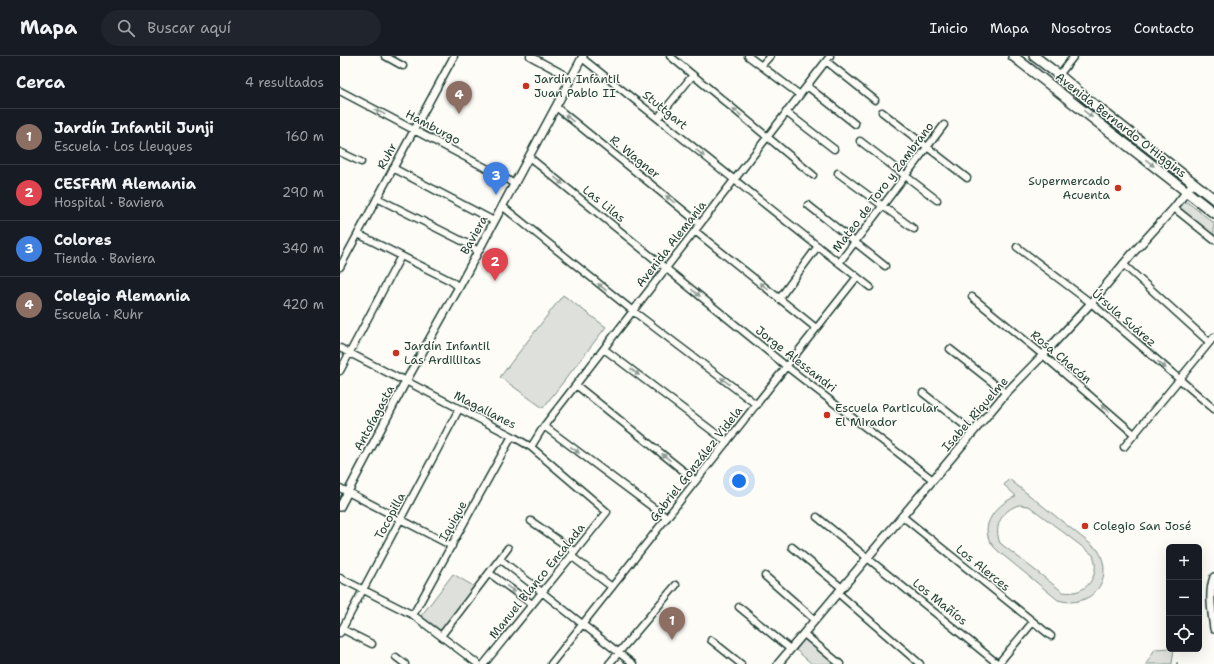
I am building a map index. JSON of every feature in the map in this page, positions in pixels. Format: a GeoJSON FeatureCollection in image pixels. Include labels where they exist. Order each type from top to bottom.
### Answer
{"type":"FeatureCollection","features":[{"type":"Feature","properties":{"kind":"main road","name":"Avenida Bernardo O'Higgins"},"geometry":{"type":"LineString","coordinates":[[1013,56],[1214,213]]}},
{"type":"Feature","properties":{"kind":"main road"},"geometry":{"type":"LineString","coordinates":[[1018,56],[1043,75],[1050,77],[1059,75]]}},
{"type":"Feature","properties":{"kind":"main road","name":"Avenida Bernardo O'Higgins"},"geometry":{"type":"LineString","coordinates":[[1034,56],[1214,199]]}},
{"type":"Feature","properties":{"kind":"main road"},"geometry":{"type":"LineString","coordinates":[[1059,75],[1056,81],[1058,87],[1075,100],[1076,105]]}},
{"type":"Feature","properties":{"kind":"street"},"geometry":{"type":"LineString","coordinates":[[385,56],[403,66]]}},
{"type":"Feature","properties":{"kind":"street","name":"Ruhr"},"geometry":{"type":"LineString","coordinates":[[340,267],[454,56]]}},
{"type":"Feature","properties":{"kind":"street"},"geometry":{"type":"LineString","coordinates":[[530,56],[563,74],[570,80]]}},
{"type":"Feature","properties":{"kind":"street"},"geometry":{"type":"LineString","coordinates":[[670,56],[813,175]]}},
{"type":"Feature","properties":{"kind":"street"},"geometry":{"type":"LineString","coordinates":[[748,56],[800,95]]}},
{"type":"Feature","properties":{"kind":"street"},"geometry":{"type":"LineString","coordinates":[[761,66],[770,56]]}},
{"type":"Feature","properties":{"kind":"street"},"geometry":{"type":"LineString","coordinates":[[1059,75],[1074,56]]}},
{"type":"Feature","properties":{"kind":"street","name":"Baviera"},"geometry":{"type":"LineString","coordinates":[[406,381],[583,57]]}},
{"type":"Feature","properties":{"kind":"street","name":"Stuttgart"},"geometry":{"type":"LineString","coordinates":[[583,57],[734,180],[870,287]]}},
{"type":"Feature","properties":{"kind":"street"},"geometry":{"type":"LineString","coordinates":[[828,58],[875,100]]}},
{"type":"Feature","properties":{"kind":"street","name":"Avenida Alemania"},"geometry":{"type":"LineString","coordinates":[[531,447],[544,426],[828,58]]}},
{"type":"Feature","properties":{"kind":"street"},"geometry":{"type":"LineString","coordinates":[[658,118],[693,75]]}},
{"type":"Feature","properties":{"kind":"street"},"geometry":{"type":"LineString","coordinates":[[807,86],[855,124]]}},
{"type":"Feature","properties":{"kind":"street","name":"Hamburgo"},"geometry":{"type":"LineString","coordinates":[[340,91],[506,178],[514,184]]}},
{"type":"Feature","properties":{"kind":"street","name":"R. Wagner"},"geometry":{"type":"LineString","coordinates":[[556,107],[700,224]]}},
{"type":"Feature","properties":{"kind":"street"},"geometry":{"type":"LineString","coordinates":[[786,112],[834,149]]}},
{"type":"Feature","properties":{"kind":"street"},"geometry":{"type":"LineString","coordinates":[[882,112],[928,146],[967,178]]}},
{"type":"Feature","properties":{"kind":"street","name":"Mateo de Toro y Zambrano"},"geometry":{"type":"LineString","coordinates":[[839,263],[944,125]]}},
{"type":"Feature","properties":{"kind":"street"},"geometry":{"type":"LineString","coordinates":[[860,141],[937,200]]}},
{"type":"Feature","properties":{"kind":"street"},"geometry":{"type":"LineString","coordinates":[[340,152],[361,162]]}},
{"type":"Feature","properties":{"kind":"street","name":"Las Lilas"},"geometry":{"type":"LineString","coordinates":[[529,157],[666,268]]}},
{"type":"Feature","properties":{"kind":"street"},"geometry":{"type":"LineString","coordinates":[[393,168],[494,221]]}},
{"type":"Feature","properties":{"kind":"street"},"geometry":{"type":"LineString","coordinates":[[838,173],[914,230]]}},
{"type":"Feature","properties":{"kind":"street","name":"Isabel Riquelme"},"geometry":{"type":"LineString","coordinates":[[778,664],[1006,393],[1091,302],[1174,208],[1193,183]]}},
{"type":"Feature","properties":{"kind":"street"},"geometry":{"type":"LineString","coordinates":[[377,198],[470,245],[477,251]]}},
{"type":"Feature","properties":{"kind":"street"},"geometry":{"type":"LineString","coordinates":[[808,205],[885,266]]}},
{"type":"Feature","properties":{"kind":"street"},"geometry":{"type":"LineString","coordinates":[[502,206],[633,311],[757,405]]}},
{"type":"Feature","properties":{"kind":"street"},"geometry":{"type":"LineString","coordinates":[[1174,208],[1214,240]]}},
{"type":"Feature","properties":{"kind":"street"},"geometry":{"type":"LineString","coordinates":[[695,231],[816,328]]}},
{"type":"Feature","properties":{"kind":"street"},"geometry":{"type":"LineString","coordinates":[[358,234],[451,281],[458,287]]}},
{"type":"Feature","properties":{"kind":"street"},"geometry":{"type":"LineString","coordinates":[[779,299],[818,246]]}},
{"type":"Feature","properties":{"kind":"street","name":"Úrsula Suárez"},"geometry":{"type":"LineString","coordinates":[[1017,247],[1091,302],[1178,380],[1214,409]]}},
{"type":"Feature","properties":{"kind":"street"},"geometry":{"type":"LineString","coordinates":[[340,371],[400,256]]}},
{"type":"Feature","properties":{"kind":"street"},"geometry":{"type":"LineString","coordinates":[[1123,264],[1209,342]]}},
{"type":"Feature","properties":{"kind":"street","name":"Jorge Alessandri"},"geometry":{"type":"LineString","coordinates":[[666,268],[786,366],[933,480]]}},
{"type":"Feature","properties":{"kind":"street","name":"Gabriel González Videla"},"geometry":{"type":"LineString","coordinates":[[551,664],[857,277]]}},
{"type":"Feature","properties":{"kind":"street","name":"Rosa Chacón"},"geometry":{"type":"LineString","coordinates":[[972,297],[1043,355],[1134,434]]}},
{"type":"Feature","properties":{"kind":"street"},"geometry":{"type":"LineString","coordinates":[[1124,447],[1214,337]]}},
{"type":"Feature","properties":{"kind":"street","name":"Magallanes"},"geometry":{"type":"LineString","coordinates":[[340,348],[398,378],[401,378],[531,447],[607,512]]}},
{"type":"Feature","properties":{"kind":"street"},"geometry":{"type":"LineString","coordinates":[[604,349],[727,442]]}},
{"type":"Feature","properties":{"kind":"street"},"geometry":{"type":"LineString","coordinates":[[950,349],[1006,393]]}},
{"type":"Feature","properties":{"kind":"street","name":"Antofagasta"},"geometry":{"type":"LineString","coordinates":[[340,507],[406,381]]}},
{"type":"Feature","properties":{"kind":"street"},"geometry":{"type":"LineString","coordinates":[[576,385],[696,481]]}},
{"type":"Feature","properties":{"kind":"street"},"geometry":{"type":"LineString","coordinates":[[923,393],[973,432]]}},
{"type":"Feature","properties":{"kind":"street","name":"Tocopilla"},"geometry":{"type":"LineString","coordinates":[[341,631],[459,409]]}},
{"type":"Feature","properties":{"kind":"street"},"geometry":{"type":"LineString","coordinates":[[544,426],[667,518]]}},
{"type":"Feature","properties":{"kind":"street","name":"Iquique"},"geometry":{"type":"LineString","coordinates":[[413,615],[512,436]]}},
{"type":"Feature","properties":{"kind":"street"},"geometry":{"type":"LineString","coordinates":[[340,488],[452,546]]}},
{"type":"Feature","properties":{"kind":"street","name":"Manuel Blanco Encalada"},"geometry":{"type":"LineString","coordinates":[[484,664],[607,512]]}},
{"type":"Feature","properties":{"kind":"street","name":"Los Mañíos"},"geometry":{"type":"LineString","coordinates":[[817,516],[998,664]]}},
{"type":"Feature","properties":{"kind":"street","name":"Los Alerces"},"geometry":{"type":"LineString","coordinates":[[902,516],[1051,636]]}},
{"type":"Feature","properties":{"kind":"street"},"geometry":{"type":"LineString","coordinates":[[531,522],[573,554],[612,587]]}},
{"type":"Feature","properties":{"kind":"street"},"geometry":{"type":"LineString","coordinates":[[792,547],[920,664]]}},
{"type":"Feature","properties":{"kind":"street"},"geometry":{"type":"LineString","coordinates":[[441,636],[508,548]]}},
{"type":"Feature","properties":{"kind":"street"},"geometry":{"type":"LineString","coordinates":[[500,559],[632,664]]}},
{"type":"Feature","properties":{"kind":"street"},"geometry":{"type":"LineString","coordinates":[[489,573],[532,604]]}},
{"type":"Feature","properties":{"kind":"street"},"geometry":{"type":"LineString","coordinates":[[765,576],[815,620]]}},
{"type":"Feature","properties":{"kind":"street"},"geometry":{"type":"LineString","coordinates":[[1214,577],[1211,584],[1211,595],[1214,629]]}},
{"type":"Feature","properties":{"kind":"street"},"geometry":{"type":"LineString","coordinates":[[340,578],[413,615],[478,664]]}},
{"type":"Feature","properties":{"kind":"street"},"geometry":{"type":"LineString","coordinates":[[609,664],[676,585]]}},
{"type":"Feature","properties":{"kind":"street"},"geometry":{"type":"LineString","coordinates":[[739,607],[790,649]]}},
{"type":"Feature","properties":{"kind":"street"},"geometry":{"type":"LineString","coordinates":[[998,664],[1033,622]]}},
{"type":"Feature","properties":{"kind":"street"},"geometry":{"type":"LineString","coordinates":[[341,631],[372,644]]}},
{"type":"Feature","properties":{"kind":"street"},"geometry":{"type":"LineString","coordinates":[[804,634],[840,664]]}},
{"type":"Feature","properties":{"kind":"street"},"geometry":{"type":"LineString","coordinates":[[711,640],[740,664]]}},
{"type":"Feature","properties":{"kind":"street"},"geometry":{"type":"LineString","coordinates":[[396,657],[405,664]]}},
{"type":"Feature","properties":{"kind":"shaded area"},"geometry":{"type":"Polygon","coordinates":[[[1182,198],[1214,223],[1214,235],[1175,205],[1182,198]]]}},
{"type":"Feature","properties":{"kind":"shaded area"},"geometry":{"type":"Polygon","coordinates":[[[563,295],[606,327],[543,408],[500,377],[563,295]]]}},
{"type":"Feature","properties":{"kind":"shaded area"},"geometry":{"type":"Polygon","coordinates":[[[1009,479],[1098,550],[1103,561],[1104,571],[1102,581],[1097,590],[1090,596],[1081,600],[1070,602],[1058,600],[998,551],[991,543],[987,527],[990,519],[994,512],[1008,500],[1016,496],[1004,485],[1009,479]],[[1019,505],[1013,507],[1000,520],[998,525],[998,537],[1000,543],[1063,592],[1079,591],[1085,588],[1090,583],[1095,570],[1093,555],[1029,506],[1019,505]]]}},
{"type":"Feature","properties":{"kind":"shaded area"},"geometry":{"type":"Polygon","coordinates":[[[453,574],[475,587],[442,631],[421,616],[453,574]]]}},
{"type":"Feature","properties":{"kind":"shaded area"},"geometry":{"type":"Polygon","coordinates":[[[805,638],[837,664],[812,664],[796,650],[805,638]]]}},
{"type":"Feature","properties":{"kind":"shaded area"},"geometry":{"type":"Polygon","coordinates":[[[1166,648],[1166,652],[1174,652],[1172,664],[1146,664],[1155,649],[1166,648]]]}},
{"type":"Feature","properties":{"kind":"place","name":"Jardín Infantil Juan Pablo II"},"geometry":{"type":"Point","coordinates":[526,86]}},
{"type":"Feature","properties":{"kind":"place","name":"Colegio Alemania"},"geometry":{"type":"Point","coordinates":[459,114]}},
{"type":"Feature","properties":{"kind":"place","name":"Supermercado Acuenta"},"geometry":{"type":"Point","coordinates":[1118,188]}},
{"type":"Feature","properties":{"kind":"place","name":"Colores"},"geometry":{"type":"Point","coordinates":[496,195]}},
{"type":"Feature","properties":{"kind":"place","name":"CESFAM Alemania"},"geometry":{"type":"Point","coordinates":[495,281]}},
{"type":"Feature","properties":{"kind":"place","name":"Jardín Infantil Las Ardillitas"},"geometry":{"type":"Point","coordinates":[396,353]}},
{"type":"Feature","properties":{"kind":"place","name":"Escuela Particular El Mirador"},"geometry":{"type":"Point","coordinates":[827,415]}},
{"type":"Feature","properties":{"kind":"place","name":"Colegio San José"},"geometry":{"type":"Point","coordinates":[1085,526]}},
{"type":"Feature","properties":{"kind":"place","name":"Jardín Infantil Junji"},"geometry":{"type":"Point","coordinates":[672,640]}}]}
